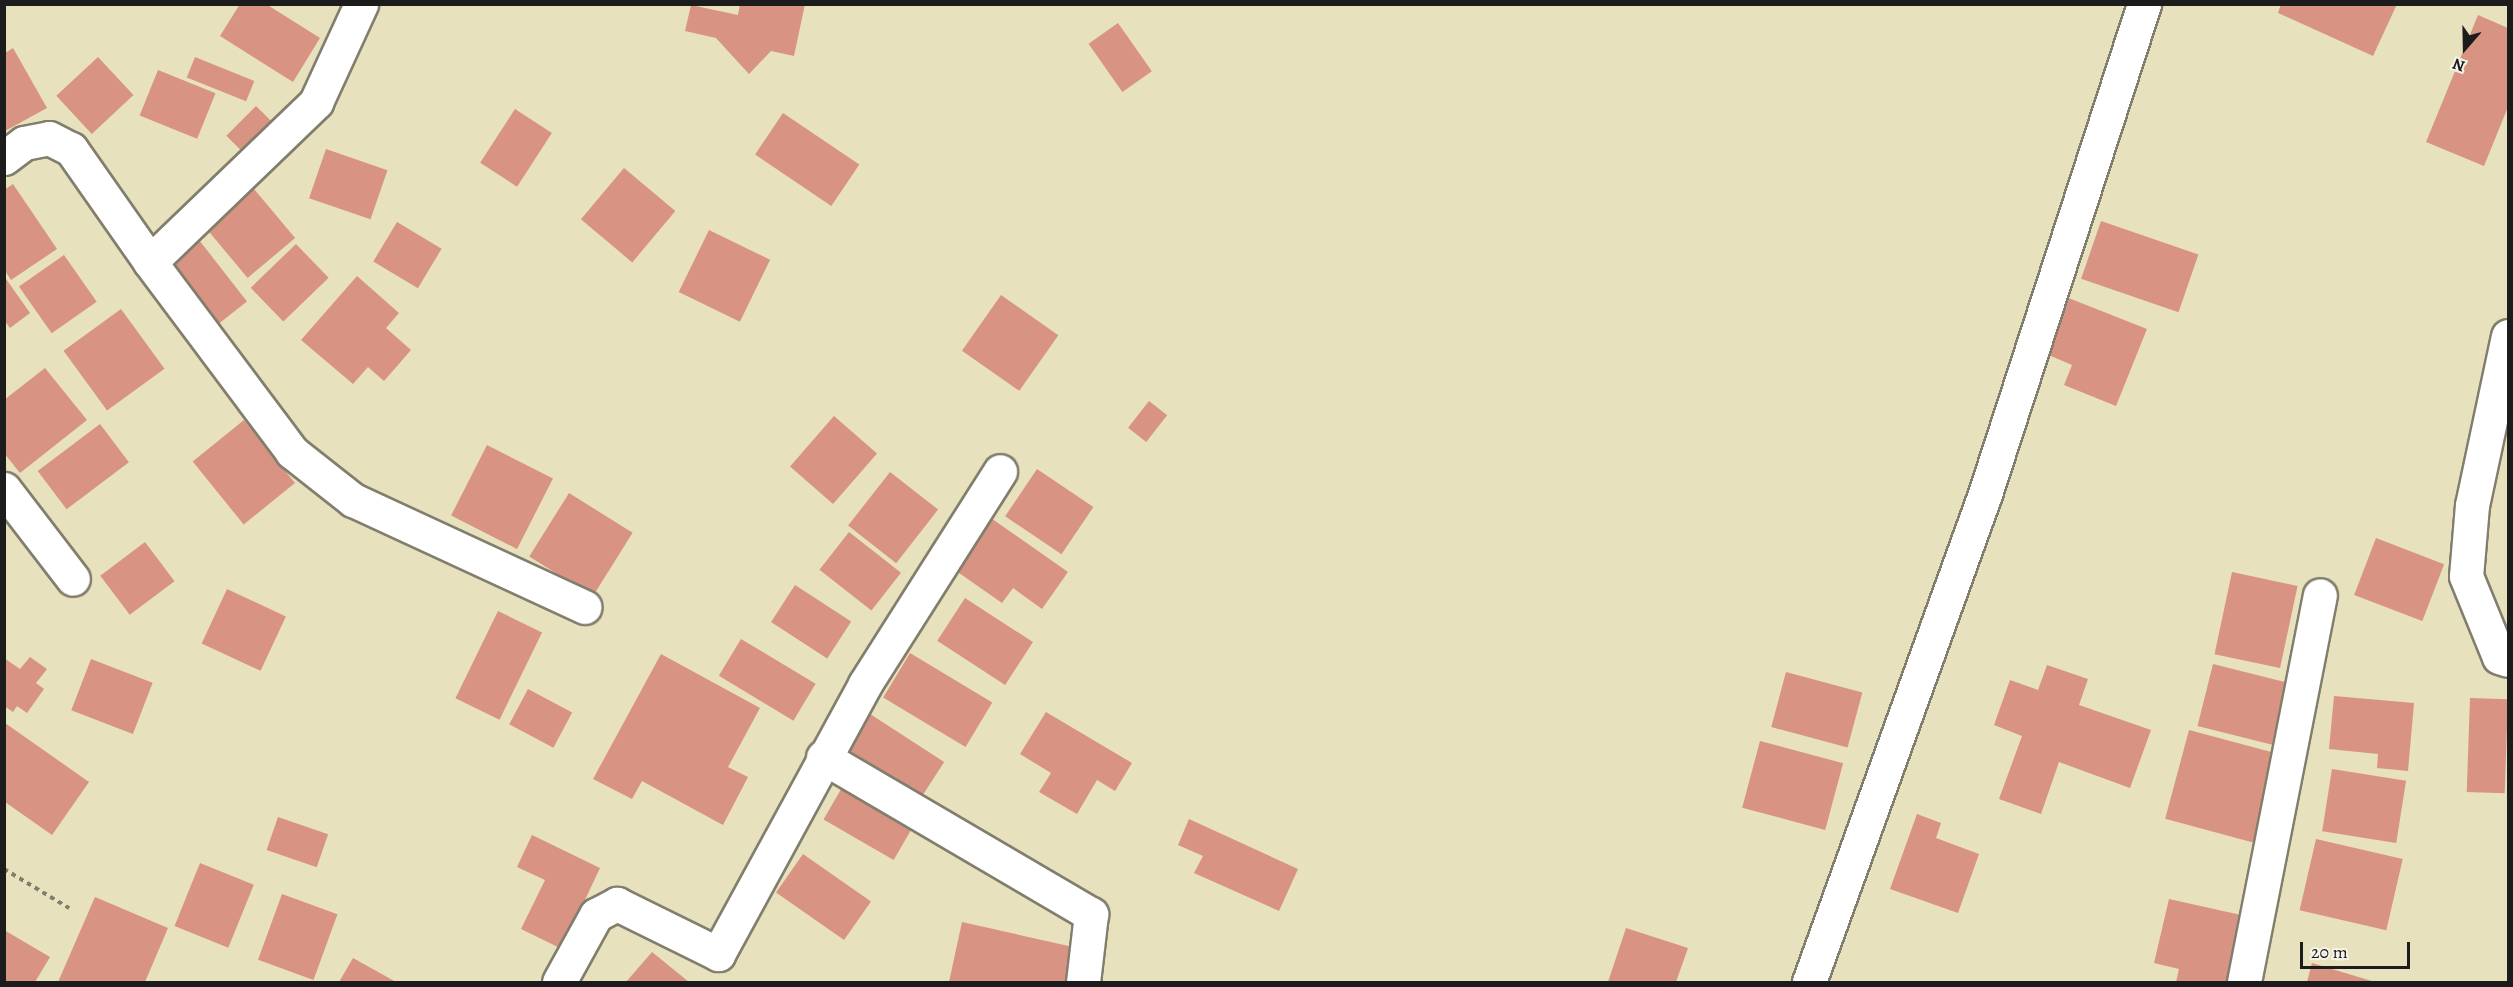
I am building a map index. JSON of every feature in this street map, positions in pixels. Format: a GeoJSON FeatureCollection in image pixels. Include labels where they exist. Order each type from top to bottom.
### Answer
{"type":"FeatureCollection","features":[{"type":"Feature","properties":{"kind":"street"},"geometry":{"type":"LineString","coordinates":[[150,262],[316,102],[361,4]]}},
{"type":"Feature","properties":{"kind":"street"},"geometry":{"type":"LineString","coordinates":[[1809,982],[1985,494],[2145,4]]}},
{"type":"Feature","properties":{"kind":"street"},"geometry":{"type":"LineString","coordinates":[[4,158],[24,143],[49,138],[70,149],[150,262],[292,452],[353,500],[585,607]]}},
{"type":"Feature","properties":{"kind":"street"},"geometry":{"type":"LineString","coordinates":[[2508,336],[2472,505],[2466,576],[2499,657],[2508,660]]}},
{"type":"Feature","properties":{"kind":"street"},"geometry":{"type":"LineString","coordinates":[[559,982],[596,915],[617,904],[718,954],[823,757],[1000,471]]}},
{"type":"Feature","properties":{"kind":"street"},"geometry":{"type":"LineString","coordinates":[[4,489],[73,579]]}},
{"type":"Feature","properties":{"kind":"street"},"geometry":{"type":"LineString","coordinates":[[2244,982],[2320,595]]}},
{"type":"Feature","properties":{"kind":"street"},"geometry":{"type":"LineString","coordinates":[[823,757],[1091,914],[1083,982]]}},
{"type":"Feature","properties":{"kind":"path"},"geometry":{"type":"LineString","coordinates":[[4,869],[69,908]]}},
{"type":"Feature","properties":{"kind":"building"},"geometry":{"type":"Polygon","coordinates":[[[240,4],[266,4],[320,38],[293,82],[220,36],[240,4]]]}},
{"type":"Feature","properties":{"kind":"building"},"geometry":{"type":"Polygon","coordinates":[[[740,4],[805,4],[794,56],[771,51],[749,74],[716,38],[685,31],[691,5],[738,15],[740,4]]]}},
{"type":"Feature","properties":{"kind":"building"},"geometry":{"type":"Polygon","coordinates":[[[2281,4],[2397,4],[2373,56],[2278,13],[2281,4]]]}},
{"type":"Feature","properties":{"kind":"building"},"geometry":{"type":"Polygon","coordinates":[[[2478,15],[2508,28],[2508,107],[2484,166],[2426,142],[2478,15]]]}},
{"type":"Feature","properties":{"kind":"building"},"geometry":{"type":"Polygon","coordinates":[[[1118,23],[1152,71],[1122,92],[1089,44],[1118,23]]]}},
{"type":"Feature","properties":{"kind":"building"},"geometry":{"type":"Polygon","coordinates":[[[13,48],[47,108],[5,131],[5,53],[13,48]]]}},
{"type":"Feature","properties":{"kind":"building"},"geometry":{"type":"Polygon","coordinates":[[[98,57],[133,95],[92,134],[56,96],[98,57]]]}},
{"type":"Feature","properties":{"kind":"building"},"geometry":{"type":"Polygon","coordinates":[[[195,57],[254,81],[246,101],[187,77],[195,57]]]}},
{"type":"Feature","properties":{"kind":"building"},"geometry":{"type":"Polygon","coordinates":[[[158,70],[215,93],[197,139],[140,115],[158,70]]]}},
{"type":"Feature","properties":{"kind":"building"},"geometry":{"type":"Polygon","coordinates":[[[256,106],[271,121],[241,151],[226,136],[256,106]]]}},
{"type":"Feature","properties":{"kind":"building"},"geometry":{"type":"Polygon","coordinates":[[[515,109],[552,133],[517,187],[480,163],[515,109]]]}},
{"type":"Feature","properties":{"kind":"building"},"geometry":{"type":"Polygon","coordinates":[[[783,113],[859,164],[831,206],[755,154],[783,113]]]}},
{"type":"Feature","properties":{"kind":"building"},"geometry":{"type":"Polygon","coordinates":[[[326,149],[387,170],[371,219],[309,198],[326,149]]]}},
{"type":"Feature","properties":{"kind":"building"},"geometry":{"type":"Polygon","coordinates":[[[624,168],[675,211],[632,262],[581,219],[624,168]]]}},
{"type":"Feature","properties":{"kind":"building"},"geometry":{"type":"Polygon","coordinates":[[[13,184],[57,249],[11,280],[4,269],[4,190],[13,184]]]}},
{"type":"Feature","properties":{"kind":"building"},"geometry":{"type":"Polygon","coordinates":[[[254,189],[295,238],[248,278],[207,229],[254,189]]]}},
{"type":"Feature","properties":{"kind":"building"},"geometry":{"type":"Polygon","coordinates":[[[2101,221],[2198,255],[2179,312],[2081,279],[2101,221]]]}},
{"type":"Feature","properties":{"kind":"building"},"geometry":{"type":"Polygon","coordinates":[[[397,222],[442,249],[418,288],[373,261],[397,222]]]}},
{"type":"Feature","properties":{"kind":"building"},"geometry":{"type":"Polygon","coordinates":[[[709,230],[770,260],[740,322],[679,292],[709,230]]]}},
{"type":"Feature","properties":{"kind":"building"},"geometry":{"type":"Polygon","coordinates":[[[199,240],[247,301],[215,327],[167,265],[199,240]]]}},
{"type":"Feature","properties":{"kind":"building"},"geometry":{"type":"Polygon","coordinates":[[[296,244],[329,278],[283,322],[251,288],[296,244]]]}},
{"type":"Feature","properties":{"kind":"building"},"geometry":{"type":"Polygon","coordinates":[[[64,255],[97,302],[52,333],[19,287],[64,255]]]}},
{"type":"Feature","properties":{"kind":"building"},"geometry":{"type":"Polygon","coordinates":[[[4,276],[30,313],[10,328],[4,320],[4,276]]]}},
{"type":"Feature","properties":{"kind":"building"},"geometry":{"type":"Polygon","coordinates":[[[357,276],[399,313],[386,328],[411,350],[384,381],[368,367],[353,384],[301,340],[357,276]]]}},
{"type":"Feature","properties":{"kind":"building"},"geometry":{"type":"Polygon","coordinates":[[[1001,295],[1058,335],[1019,391],[962,351],[1001,295]]]}},
{"type":"Feature","properties":{"kind":"building"},"geometry":{"type":"Polygon","coordinates":[[[2066,297],[2147,329],[2116,406],[2064,385],[2072,365],[2044,353],[2066,297]]]}},
{"type":"Feature","properties":{"kind":"building"},"geometry":{"type":"Polygon","coordinates":[[[121,309],[164,369],[107,411],[64,351],[121,309]]]}},
{"type":"Feature","properties":{"kind":"building"},"geometry":{"type":"Polygon","coordinates":[[[45,368],[87,420],[20,473],[4,453],[4,400],[45,368]]]}},
{"type":"Feature","properties":{"kind":"building"},"geometry":{"type":"Polygon","coordinates":[[[1149,401],[1167,415],[1146,442],[1128,428],[1149,401]]]}},
{"type":"Feature","properties":{"kind":"building"},"geometry":{"type":"Polygon","coordinates":[[[834,416],[877,453],[833,504],[790,467],[834,416]]]}},
{"type":"Feature","properties":{"kind":"building"},"geometry":{"type":"Polygon","coordinates":[[[244,420],[295,483],[244,524],[193,462],[244,420]]]}},
{"type":"Feature","properties":{"kind":"building"},"geometry":{"type":"Polygon","coordinates":[[[100,424],[129,462],[67,509],[38,471],[100,424]]]}},
{"type":"Feature","properties":{"kind":"building"},"geometry":{"type":"Polygon","coordinates":[[[487,445],[553,479],[517,549],[451,515],[487,445]]]}},
{"type":"Feature","properties":{"kind":"building"},"geometry":{"type":"Polygon","coordinates":[[[1037,469],[1093,507],[1062,554],[1005,516],[1037,469]]]}},
{"type":"Feature","properties":{"kind":"building"},"geometry":{"type":"Polygon","coordinates":[[[890,472],[938,510],[896,563],[848,526],[890,472]]]}},
{"type":"Feature","properties":{"kind":"building"},"geometry":{"type":"Polygon","coordinates":[[[569,493],[633,533],[593,596],[529,557],[569,493]]]}},
{"type":"Feature","properties":{"kind":"building"},"geometry":{"type":"Polygon","coordinates":[[[988,516],[1068,572],[1042,609],[1013,588],[1002,603],[952,568],[988,516]]]}},
{"type":"Feature","properties":{"kind":"building"},"geometry":{"type":"Polygon","coordinates":[[[849,532],[901,573],[871,610],[819,570],[849,532]]]}},
{"type":"Feature","properties":{"kind":"building"},"geometry":{"type":"Polygon","coordinates":[[[2376,538],[2444,564],[2422,621],[2354,595],[2376,538]]]}},
{"type":"Feature","properties":{"kind":"building"},"geometry":{"type":"Polygon","coordinates":[[[145,542],[174,581],[130,615],[100,576],[145,542]]]}},
{"type":"Feature","properties":{"kind":"building"},"geometry":{"type":"Polygon","coordinates":[[[2232,572],[2298,586],[2280,668],[2215,654],[2232,572]]]}},
{"type":"Feature","properties":{"kind":"building"},"geometry":{"type":"Polygon","coordinates":[[[795,585],[851,621],[827,658],[771,622],[795,585]]]}},
{"type":"Feature","properties":{"kind":"building"},"geometry":{"type":"Polygon","coordinates":[[[227,589],[286,616],[261,671],[202,643],[227,589]]]}},
{"type":"Feature","properties":{"kind":"building"},"geometry":{"type":"Polygon","coordinates":[[[965,598],[1033,642],[1005,685],[937,641],[965,598]]]}},
{"type":"Feature","properties":{"kind":"building"},"geometry":{"type":"Polygon","coordinates":[[[498,611],[542,632],[500,720],[455,698],[498,611]]]}},
{"type":"Feature","properties":{"kind":"building"},"geometry":{"type":"Polygon","coordinates":[[[741,639],[816,684],[793,721],[719,676],[741,639]]]}},
{"type":"Feature","properties":{"kind":"building"},"geometry":{"type":"Polygon","coordinates":[[[910,653],[992,702],[966,747],[883,698],[910,653]]]}},
{"type":"Feature","properties":{"kind":"building"},"geometry":{"type":"Polygon","coordinates":[[[661,654],[760,708],[728,767],[748,777],[723,825],[642,781],[632,799],[593,779],[661,654]]]}},
{"type":"Feature","properties":{"kind":"building"},"geometry":{"type":"Polygon","coordinates":[[[30,657],[47,669],[36,683],[44,689],[27,713],[17,706],[13,712],[4,706],[4,658],[20,669],[30,657]]]}},
{"type":"Feature","properties":{"kind":"building"},"geometry":{"type":"Polygon","coordinates":[[[91,659],[153,683],[133,734],[71,710],[91,659]]]}},
{"type":"Feature","properties":{"kind":"building"},"geometry":{"type":"Polygon","coordinates":[[[2213,664],[2288,683],[2272,745],[2198,726],[2213,664]]]}},
{"type":"Feature","properties":{"kind":"building"},"geometry":{"type":"Polygon","coordinates":[[[2047,665],[2088,679],[2079,705],[2151,730],[2130,788],[2059,762],[2041,814],[1999,799],[2022,736],[1994,725],[2010,680],[2038,690],[2047,665]]]}},
{"type":"Feature","properties":{"kind":"building"},"geometry":{"type":"Polygon","coordinates":[[[1786,672],[1862,692],[1848,748],[1771,727],[1786,672]]]}},
{"type":"Feature","properties":{"kind":"building"},"geometry":{"type":"Polygon","coordinates":[[[528,689],[572,712],[553,748],[509,724],[528,689]]]}},
{"type":"Feature","properties":{"kind":"building"},"geometry":{"type":"Polygon","coordinates":[[[2334,696],[2414,703],[2408,771],[2377,768],[2378,754],[2329,749],[2334,696]]]}},
{"type":"Feature","properties":{"kind":"building"},"geometry":{"type":"Polygon","coordinates":[[[2470,698],[2508,699],[2505,793],[2467,792],[2470,698]]]}},
{"type":"Feature","properties":{"kind":"building"},"geometry":{"type":"Polygon","coordinates":[[[867,712],[944,762],[921,797],[844,747],[867,712]]]}},
{"type":"Feature","properties":{"kind":"building"},"geometry":{"type":"Polygon","coordinates":[[[1046,712],[1132,763],[1115,791],[1097,780],[1077,814],[1039,792],[1051,773],[1020,754],[1046,712]]]}},
{"type":"Feature","properties":{"kind":"building"},"geometry":{"type":"Polygon","coordinates":[[[5,723],[89,782],[52,835],[5,802],[5,723]]]}},
{"type":"Feature","properties":{"kind":"building"},"geometry":{"type":"Polygon","coordinates":[[[2189,730],[2277,754],[2253,842],[2165,819],[2189,730]]]}},
{"type":"Feature","properties":{"kind":"building"},"geometry":{"type":"Polygon","coordinates":[[[1760,741],[1843,763],[1825,830],[1742,808],[1760,741]]]}},
{"type":"Feature","properties":{"kind":"building"},"geometry":{"type":"Polygon","coordinates":[[[2332,769],[2406,781],[2396,843],[2322,831],[2332,769]]]}},
{"type":"Feature","properties":{"kind":"building"},"geometry":{"type":"Polygon","coordinates":[[[844,784],[914,824],[894,860],[824,820],[844,784]]]}},
{"type":"Feature","properties":{"kind":"building"},"geometry":{"type":"Polygon","coordinates":[[[1917,814],[1941,823],[1936,838],[1979,854],[1958,913],[1890,889],[1917,814]]]}},
{"type":"Feature","properties":{"kind":"building"},"geometry":{"type":"Polygon","coordinates":[[[278,817],[328,834],[317,867],[267,850],[278,817]]]}},
{"type":"Feature","properties":{"kind":"building"},"geometry":{"type":"Polygon","coordinates":[[[1189,819],[1298,869],[1279,911],[1194,873],[1203,856],[1178,845],[1189,819]]]}},
{"type":"Feature","properties":{"kind":"building"},"geometry":{"type":"Polygon","coordinates":[[[532,835],[600,868],[562,949],[521,929],[545,880],[517,867],[532,835]]]}},
{"type":"Feature","properties":{"kind":"building"},"geometry":{"type":"Polygon","coordinates":[[[2316,839],[2403,859],[2386,930],[2300,910],[2316,839]]]}},
{"type":"Feature","properties":{"kind":"building"},"geometry":{"type":"Polygon","coordinates":[[[803,854],[871,902],[844,940],[776,893],[803,854]]]}},
{"type":"Feature","properties":{"kind":"building"},"geometry":{"type":"Polygon","coordinates":[[[200,863],[254,885],[228,948],[175,926],[200,863]]]}},
{"type":"Feature","properties":{"kind":"building"},"geometry":{"type":"Polygon","coordinates":[[[282,894],[337,914],[314,980],[258,960],[282,894]]]}},
{"type":"Feature","properties":{"kind":"building"},"geometry":{"type":"Polygon","coordinates":[[[95,897],[168,928],[145,982],[58,982],[95,897]]]}},
{"type":"Feature","properties":{"kind":"building"},"geometry":{"type":"Polygon","coordinates":[[[2169,899],[2241,915],[2226,982],[2176,982],[2179,969],[2154,963],[2169,899]]]}},
{"type":"Feature","properties":{"kind":"building"},"geometry":{"type":"Polygon","coordinates":[[[962,922],[1073,947],[1065,982],[949,982],[962,922]]]}},
{"type":"Feature","properties":{"kind":"building"},"geometry":{"type":"Polygon","coordinates":[[[1626,928],[1688,948],[1676,982],[1608,982],[1626,928]]]}},
{"type":"Feature","properties":{"kind":"building"},"geometry":{"type":"Polygon","coordinates":[[[4,930],[50,957],[35,982],[4,982],[4,930]]]}},
{"type":"Feature","properties":{"kind":"building"},"geometry":{"type":"Polygon","coordinates":[[[652,952],[689,982],[626,982],[652,952]]]}},
{"type":"Feature","properties":{"kind":"building"},"geometry":{"type":"Polygon","coordinates":[[[353,958],[396,982],[339,982],[353,958]]]}},
{"type":"Feature","properties":{"kind":"building"},"geometry":{"type":"Polygon","coordinates":[[[2312,963],[2375,982],[2307,982],[2312,963]]]}}]}
